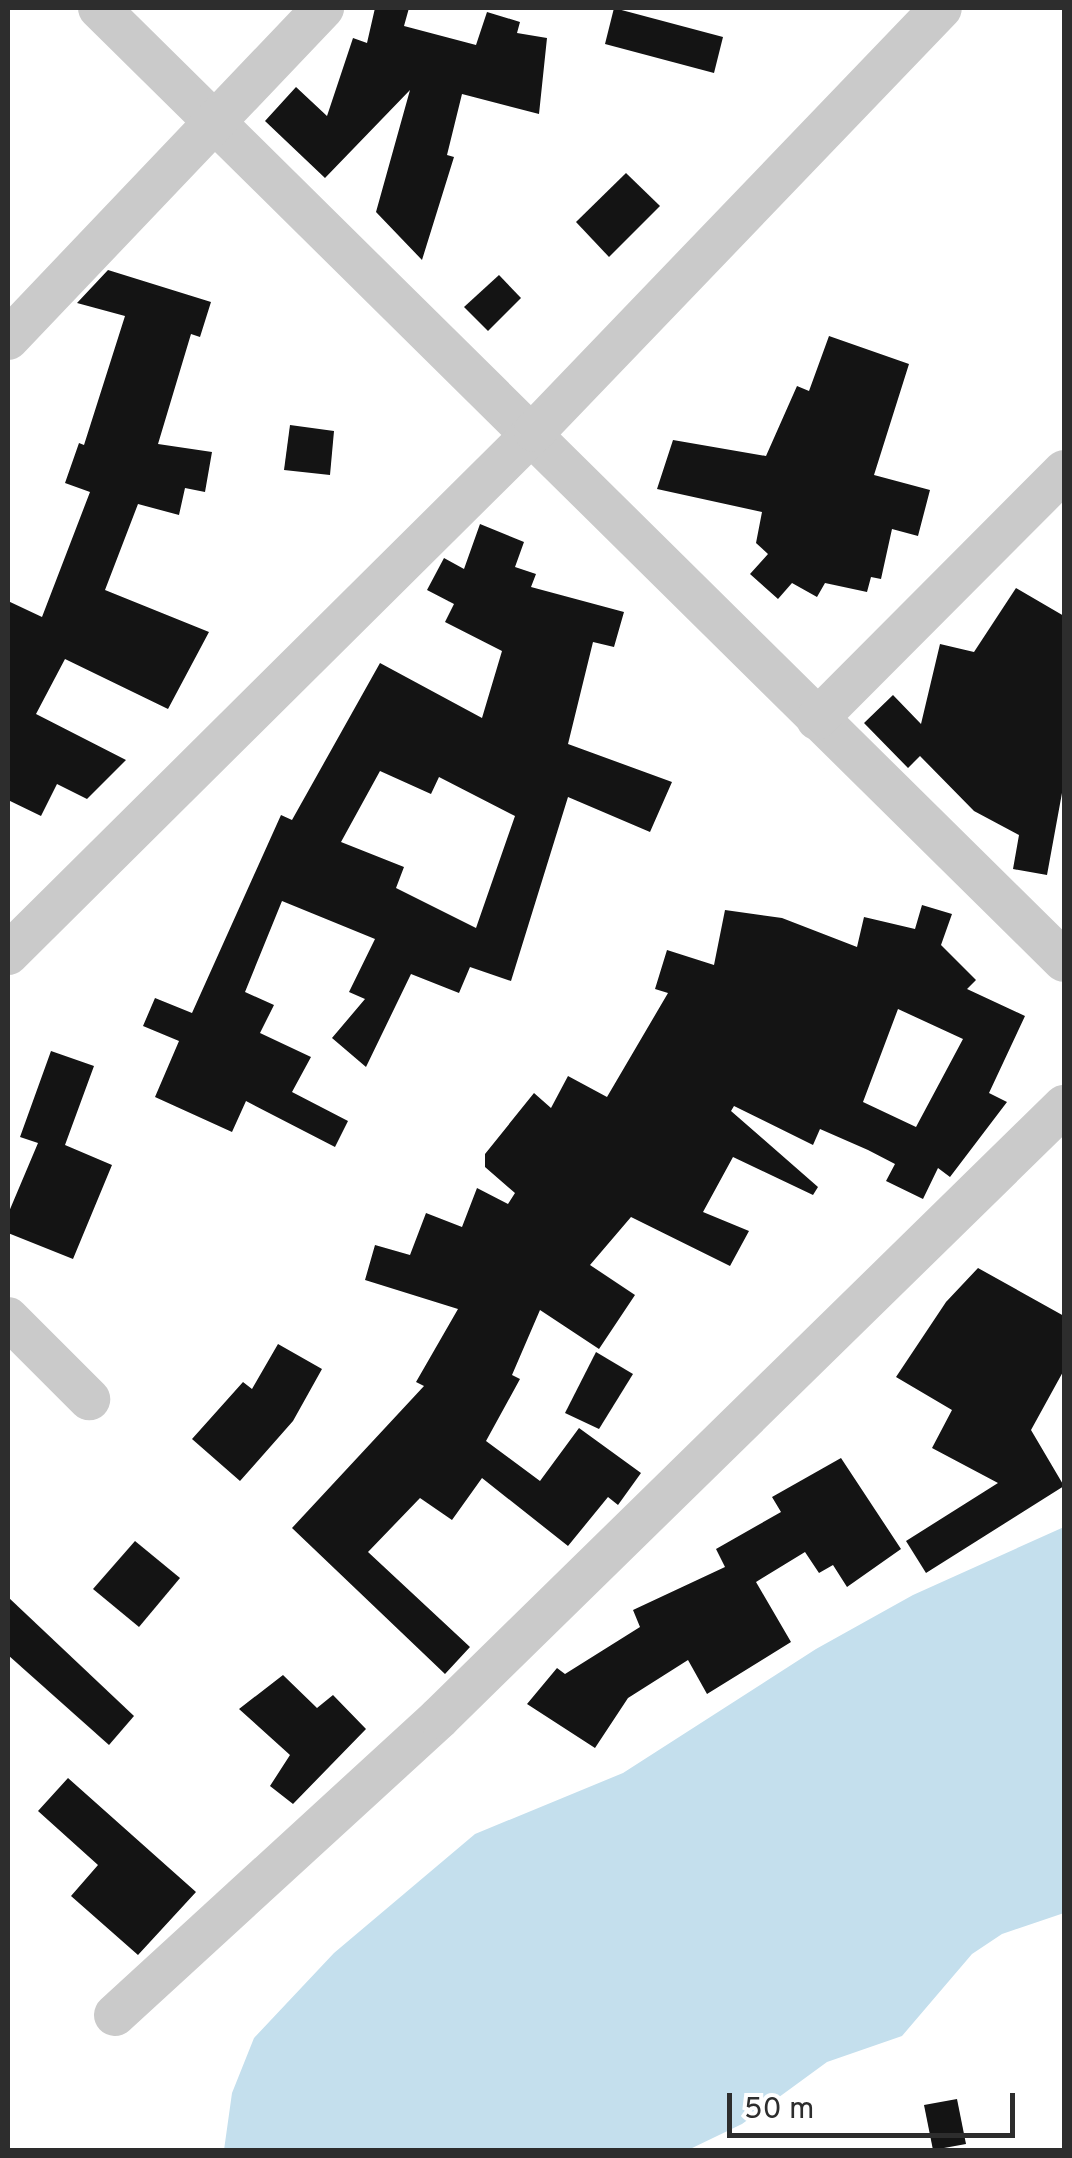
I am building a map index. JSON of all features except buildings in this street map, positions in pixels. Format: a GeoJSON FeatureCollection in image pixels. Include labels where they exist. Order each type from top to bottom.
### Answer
{"type":"FeatureCollection","features":[{"type":"Feature","properties":{"kind":"street"},"geometry":{"type":"LineString","coordinates":[[99,8],[535,432],[817,719],[1064,961]]}},
{"type":"Feature","properties":{"kind":"street"},"geometry":{"type":"LineString","coordinates":[[8,339],[323,8]]}},
{"type":"Feature","properties":{"kind":"street"},"geometry":{"type":"LineString","coordinates":[[8,954],[535,432],[941,8]]}},
{"type":"Feature","properties":{"kind":"street"},"geometry":{"type":"LineString","coordinates":[[817,719],[1064,471]]}},
{"type":"Feature","properties":{"kind":"street"},"geometry":{"type":"LineString","coordinates":[[115,2015],[440,1718],[1064,1106]]}},
{"type":"Feature","properties":{"kind":"street"},"geometry":{"type":"LineString","coordinates":[[8,1318],[89,1398]]}},
{"type":"Feature","properties":{"kind":"water"},"geometry":{"type":"Polygon","coordinates":[[[1064,1527],[1064,1913],[1002,1934],[972,1954],[902,2036],[827,2062],[742,2124],[688,2150],[224,2150],[232,2093],[254,2038],[334,1953],[475,1834],[623,1773],[816,1649],[913,1595],[1064,1527]]]}}]}
